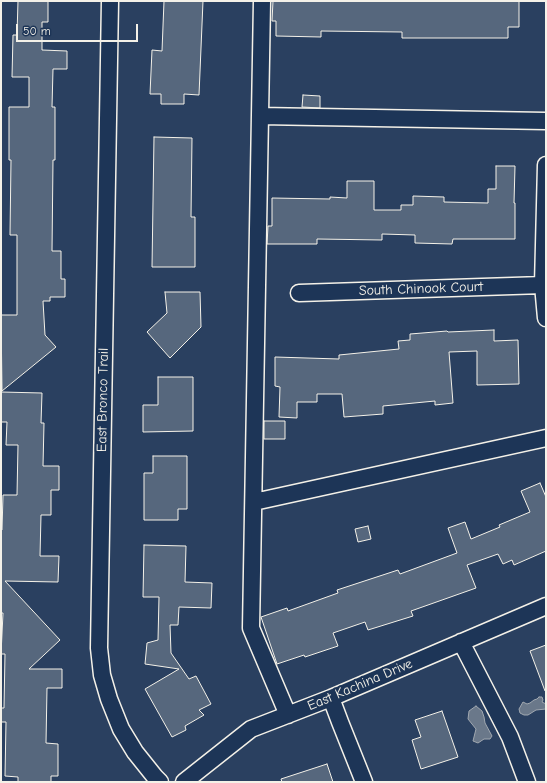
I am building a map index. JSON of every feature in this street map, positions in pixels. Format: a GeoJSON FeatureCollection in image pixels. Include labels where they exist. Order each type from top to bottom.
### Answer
{"type":"FeatureCollection","features":[{"type":"Feature","properties":{"kind":"street","name":"East Bronco Trail"},"geometry":{"type":"LineString","coordinates":[[110,1],[100,648],[102,675],[109,699],[121,729],[135,752],[160,782]]}},
{"type":"Feature","properties":{"kind":"street"},"geometry":{"type":"LineString","coordinates":[[262,1],[251,628],[288,715]]}},
{"type":"Feature","properties":{"kind":"street"},"geometry":{"type":"LineString","coordinates":[[260,116],[546,121]]}},
{"type":"Feature","properties":{"kind":"street"},"geometry":{"type":"LineString","coordinates":[[546,165],[543,285],[546,318]]}},
{"type":"Feature","properties":{"kind":"street","name":"South Chinook Court"},"geometry":{"type":"LineString","coordinates":[[299,293],[543,285]]}},
{"type":"Feature","properties":{"kind":"street"},"geometry":{"type":"LineString","coordinates":[[254,502],[546,438]]}},
{"type":"Feature","properties":{"kind":"street","name":"East Kachina Drive"},"geometry":{"type":"LineString","coordinates":[[184,782],[251,729],[331,698],[546,606]]}},
{"type":"Feature","properties":{"kind":"street"},"geometry":{"type":"LineString","coordinates":[[461,642],[510,737],[527,782]]}},
{"type":"Feature","properties":{"kind":"street"},"geometry":{"type":"LineString","coordinates":[[331,698],[364,782]]}},
{"type":"Feature","properties":{"kind":"water"},"geometry":{"type":"Polygon","coordinates":[[[539,697],[542,697],[542,702],[546,704],[546,709],[536,710],[528,715],[520,713],[519,709],[523,702],[527,704],[539,697]]]}},
{"type":"Feature","properties":{"kind":"water"},"geometry":{"type":"Polygon","coordinates":[[[476,706],[482,711],[485,723],[492,736],[490,739],[484,739],[478,743],[473,741],[476,729],[468,719],[469,711],[476,706]]]}},
{"type":"Feature","properties":{"kind":"building"},"geometry":{"type":"Polygon","coordinates":[[[18,1],[48,1],[48,22],[42,22],[42,50],[67,51],[67,69],[53,69],[52,107],[55,107],[55,160],[53,160],[52,251],[61,251],[61,279],[65,279],[65,297],[50,297],[50,301],[43,301],[45,335],[56,347],[2,391],[1,315],[17,315],[17,235],[10,235],[11,160],[9,160],[9,107],[29,107],[29,77],[12,77],[13,35],[17,35],[18,1]]]}},
{"type":"Feature","properties":{"kind":"building"},"geometry":{"type":"Polygon","coordinates":[[[164,1],[203,1],[199,95],[184,94],[184,104],[161,104],[161,94],[150,94],[152,50],[162,51],[164,1]]]}},
{"type":"Feature","properties":{"kind":"building"},"geometry":{"type":"Polygon","coordinates":[[[273,1],[519,1],[519,27],[508,27],[508,38],[402,38],[402,32],[321,31],[321,37],[276,36],[276,21],[272,21],[273,1]]]}},
{"type":"Feature","properties":{"kind":"building"},"geometry":{"type":"Polygon","coordinates":[[[303,95],[320,96],[320,108],[302,107],[303,95]]]}},
{"type":"Feature","properties":{"kind":"building"},"geometry":{"type":"Polygon","coordinates":[[[154,137],[192,138],[191,217],[195,217],[195,267],[152,267],[154,137]]]}},
{"type":"Feature","properties":{"kind":"building"},"geometry":{"type":"Polygon","coordinates":[[[496,166],[515,166],[515,239],[453,239],[452,244],[415,243],[415,235],[382,234],[382,240],[317,239],[317,244],[267,244],[268,226],[272,226],[272,198],[347,198],[347,181],[374,181],[374,210],[401,210],[401,205],[413,205],[413,196],[444,197],[444,202],[488,203],[488,189],[496,189],[496,166]]]}},
{"type":"Feature","properties":{"kind":"building"},"geometry":{"type":"Polygon","coordinates":[[[165,292],[200,292],[201,327],[170,358],[147,332],[167,313],[165,292]]]}},
{"type":"Feature","properties":{"kind":"building"},"geometry":{"type":"Polygon","coordinates":[[[494,330],[494,341],[518,340],[519,384],[477,385],[477,351],[449,352],[453,403],[435,405],[435,401],[383,406],[383,414],[344,417],[342,394],[317,394],[317,402],[297,402],[297,418],[279,417],[280,387],[275,386],[275,357],[339,359],[339,355],[399,349],[398,341],[410,340],[410,334],[447,331],[494,330]]]}},
{"type":"Feature","properties":{"kind":"building"},"geometry":{"type":"Polygon","coordinates":[[[158,377],[193,377],[193,431],[143,432],[143,405],[158,405],[158,377]]]}},
{"type":"Feature","properties":{"kind":"building"},"geometry":{"type":"Polygon","coordinates":[[[1,392],[42,393],[41,423],[44,423],[43,466],[59,466],[59,490],[51,490],[51,515],[41,515],[40,556],[59,556],[58,582],[5,581],[60,640],[29,669],[62,669],[62,688],[47,688],[46,743],[58,744],[58,776],[51,776],[51,782],[18,782],[18,777],[5,776],[6,722],[1,722],[1,708],[4,708],[5,654],[1,654],[3,613],[1,613],[1,530],[3,495],[17,495],[18,445],[6,445],[7,422],[1,422],[1,392]]]}},
{"type":"Feature","properties":{"kind":"building"},"geometry":{"type":"Polygon","coordinates":[[[264,421],[285,421],[285,439],[264,439],[264,421]]]}},
{"type":"Feature","properties":{"kind":"building"},"geometry":{"type":"Polygon","coordinates":[[[153,456],[187,456],[187,509],[178,509],[178,520],[144,520],[144,473],[153,473],[153,456]]]}},
{"type":"Feature","properties":{"kind":"building"},"geometry":{"type":"Polygon","coordinates":[[[540,483],[546,497],[546,551],[514,565],[512,560],[503,564],[498,554],[467,565],[476,588],[411,611],[413,616],[368,630],[365,622],[333,633],[338,646],[305,657],[304,655],[277,664],[261,617],[287,608],[288,611],[338,593],[337,590],[398,570],[400,574],[457,553],[448,528],[465,522],[471,539],[500,527],[499,525],[530,512],[521,491],[540,483]]]}},
{"type":"Feature","properties":{"kind":"building"},"geometry":{"type":"Polygon","coordinates":[[[368,526],[371,539],[358,542],[355,529],[368,526]]]}},
{"type":"Feature","properties":{"kind":"building"},"geometry":{"type":"Polygon","coordinates":[[[144,545],[186,546],[185,582],[212,583],[211,608],[179,607],[178,625],[170,625],[171,653],[189,679],[196,676],[211,704],[199,710],[204,715],[185,726],[186,730],[172,737],[145,689],[179,669],[145,664],[147,643],[158,640],[159,597],[143,597],[144,545]]]}},
{"type":"Feature","properties":{"kind":"building"},"geometry":{"type":"Polygon","coordinates":[[[546,645],[546,691],[545,691],[530,651],[546,645]]]}},
{"type":"Feature","properties":{"kind":"building"},"geometry":{"type":"Polygon","coordinates":[[[442,711],[458,757],[421,769],[412,740],[421,737],[415,720],[442,711]]]}},
{"type":"Feature","properties":{"kind":"building"},"geometry":{"type":"Polygon","coordinates":[[[327,764],[333,782],[282,782],[281,779],[327,764]]]}}]}
